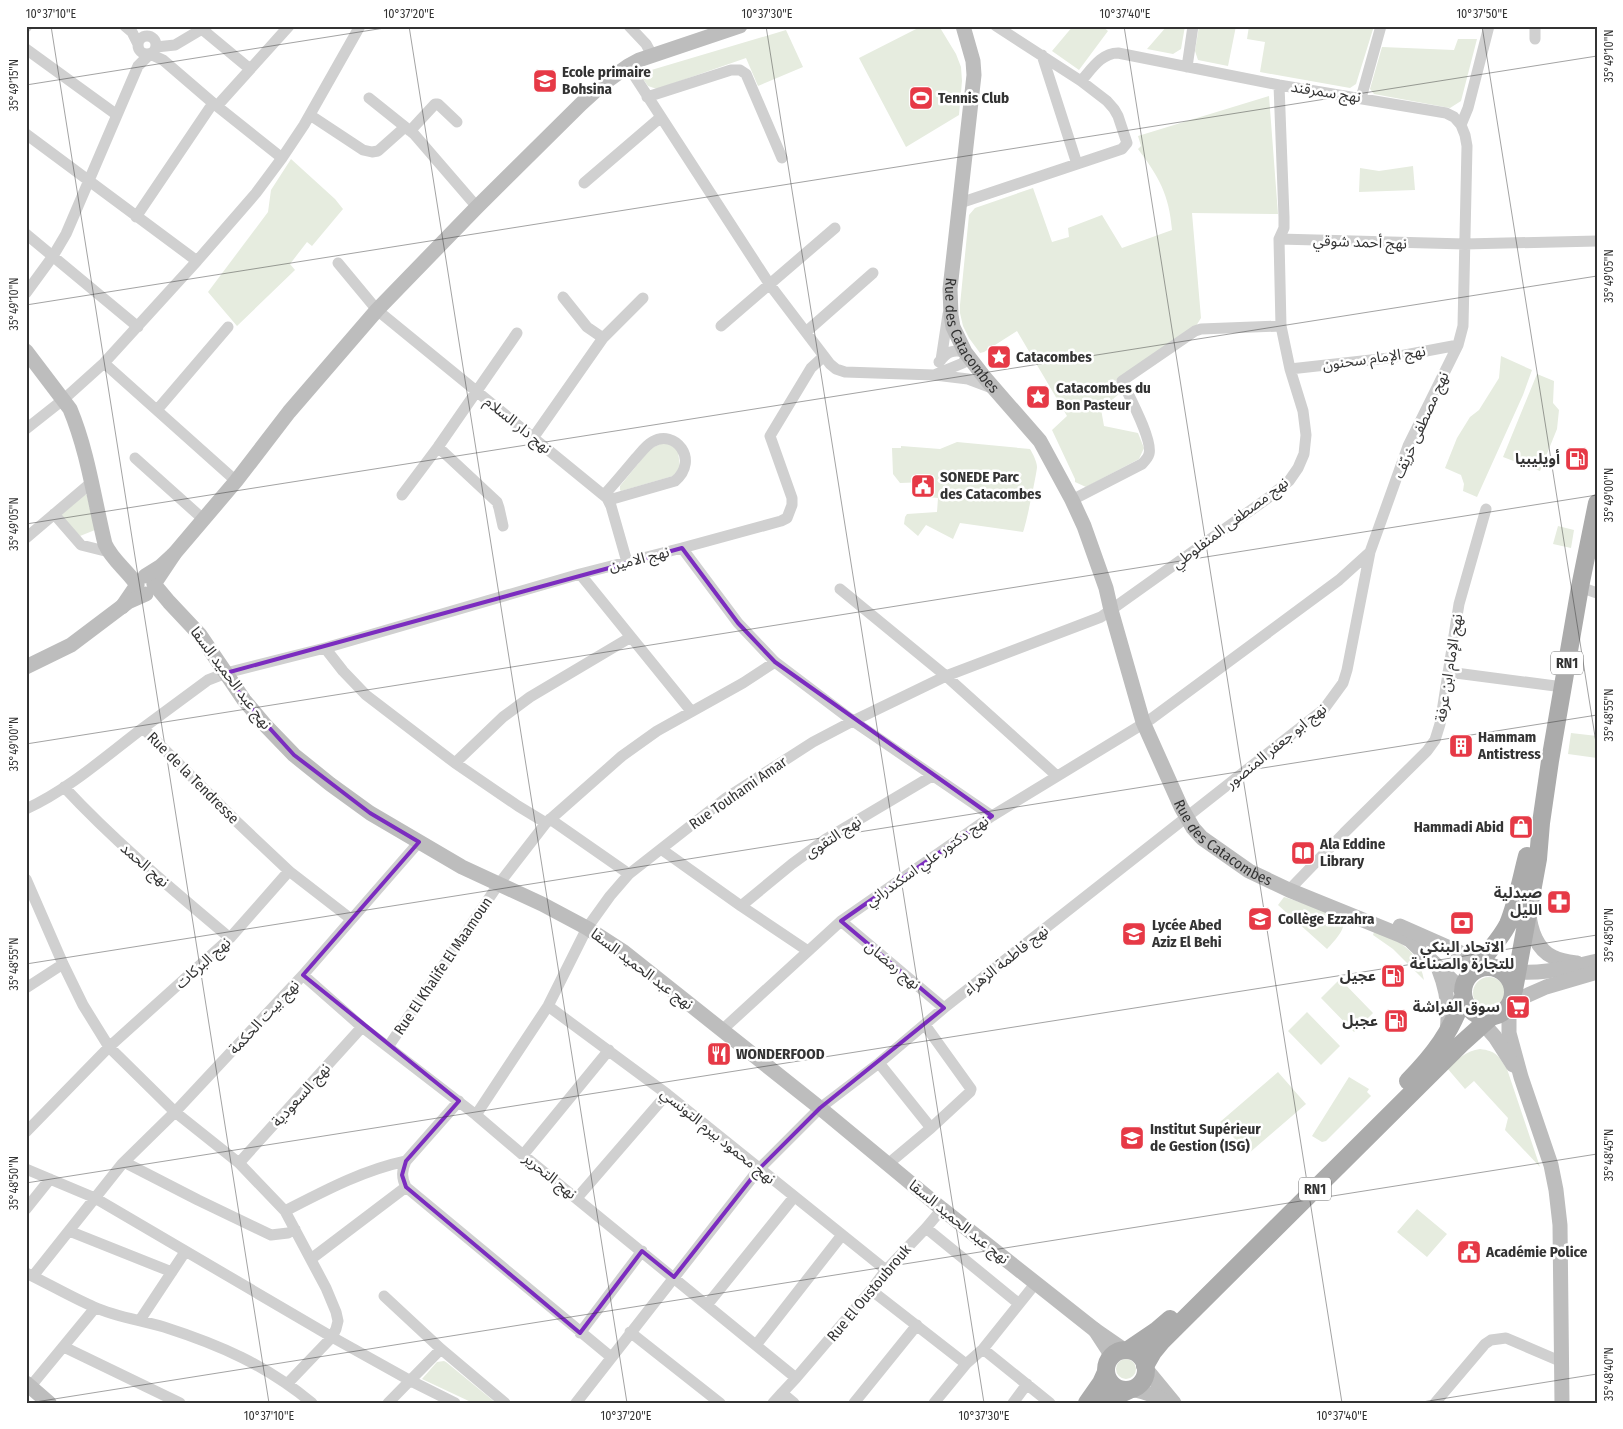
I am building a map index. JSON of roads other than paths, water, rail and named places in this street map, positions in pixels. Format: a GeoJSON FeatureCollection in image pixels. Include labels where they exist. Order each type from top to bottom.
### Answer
{"type":"FeatureCollection","features":[{"type":"Feature","properties":{"kind":"main road"},"geometry":{"type":"LineString","coordinates":[[26,668],[71,645],[122,607],[146,585],[236,481],[289,412],[377,310],[477,207],[603,84],[628,66],[652,55],[740,26]]}},
{"type":"Feature","properties":{"kind":"main road"},"geometry":{"type":"LineString","coordinates":[[954,26],[970,49]]}},
{"type":"Feature","properties":{"kind":"main road","name":"Rue des Catacombes"},"geometry":{"type":"LineString","coordinates":[[963,26],[970,49],[974,75],[950,302],[953,327],[966,354],[1040,441],[1072,500],[1084,526],[1106,588],[1147,720],[1155,731],[1190,815],[1208,832],[1230,848],[1291,886],[1410,940],[1463,994]]}},
{"type":"Feature","properties":{"kind":"main road","name":"نهج عبد الحميد السقا"},"geometry":{"type":"LineString","coordinates":[[26,350],[64,399],[74,419],[92,482],[105,544],[109,552],[122,567],[157,596],[169,602],[200,635],[244,700],[294,755],[370,813],[462,867],[542,904],[587,928],[624,952],[820,1108],[1035,1284],[1095,1330],[1108,1350],[1117,1358]]}},
{"type":"Feature","properties":{"kind":"main road","name":"RN1"},"geometry":{"type":"LineString","coordinates":[[1088,1403],[1117,1358],[1156,1331],[1178,1311],[1415,1074],[1447,1035],[1457,1015],[1464,984],[1492,969],[1528,906],[1538,859],[1550,761],[1580,587],[1597,503]]}},
{"type":"Feature","properties":{"kind":"main road","name":"RN1"},"geometry":{"type":"LineString","coordinates":[[1107,1403],[1112,1398],[1138,1386],[1142,1381],[1145,1367],[1153,1352],[1162,1341],[1454,1051],[1484,1018],[1502,1013],[1512,999],[1492,969],[1501,936],[1518,895],[1527,857],[1541,823]]}},
{"type":"Feature","properties":{"kind":"main road","name":"Rue des Catacombes"},"geometry":{"type":"LineString","coordinates":[[1291,886],[1408,929],[1492,969]]}},
{"type":"Feature","properties":{"kind":"main road"},"geometry":{"type":"LineString","coordinates":[[1528,906],[1533,934],[1545,952],[1558,959],[1590,962]]}},
{"type":"Feature","properties":{"kind":"main road"},"geometry":{"type":"LineString","coordinates":[[1492,969],[1544,972],[1590,962]]}},
{"type":"Feature","properties":{"kind":"main road"},"geometry":{"type":"LineString","coordinates":[[1438,969],[1448,1001],[1447,1035]]}},
{"type":"Feature","properties":{"kind":"main road"},"geometry":{"type":"LineString","coordinates":[[1562,1403],[1560,1225],[1556,1190],[1545,1144],[1521,1077],[1509,1033],[1509,1018],[1512,999],[1597,972]]}},
{"type":"Feature","properties":{"kind":"main road"},"geometry":{"type":"LineString","coordinates":[[1463,994],[1470,1010],[1484,1018],[1521,1077]]}},
{"type":"Feature","properties":{"kind":"main road"},"geometry":{"type":"LineString","coordinates":[[1168,1403],[1150,1393],[1116,1388],[1111,1384],[1117,1358],[1139,1356],[1145,1367],[1174,1403]]}},
{"type":"Feature","properties":{"kind":"main road"},"geometry":{"type":"LineString","coordinates":[[28,1389],[34,1403]]}},
{"type":"Feature","properties":{"kind":"main road"},"geometry":{"type":"LineString","coordinates":[[28,1389],[49,1403]]}},
{"type":"Feature","properties":{"kind":"street"},"geometry":{"type":"LineString","coordinates":[[26,293],[53,256],[66,234],[148,45],[154,26]]}},
{"type":"Feature","properties":{"kind":"street"},"geometry":{"type":"LineString","coordinates":[[136,217],[215,105],[289,26]]}},
{"type":"Feature","properties":{"kind":"street"},"geometry":{"type":"LineString","coordinates":[[26,429],[64,399],[104,363],[251,199],[282,158],[310,115],[360,26]]}},
{"type":"Feature","properties":{"kind":"street"},"geometry":{"type":"LineString","coordinates":[[629,26],[641,38],[652,55]]}},
{"type":"Feature","properties":{"kind":"street"},"geometry":{"type":"LineString","coordinates":[[960,203],[1122,149],[1126,145],[1127,140],[1114,108],[1080,81],[996,26]]}},
{"type":"Feature","properties":{"kind":"street"},"geometry":{"type":"LineString","coordinates":[[1187,67],[1193,26]]}},
{"type":"Feature","properties":{"kind":"street"},"geometry":{"type":"LineString","coordinates":[[1361,98],[1381,26]]}},
{"type":"Feature","properties":{"kind":"street"},"geometry":{"type":"LineString","coordinates":[[1461,125],[1468,108],[1489,26]]}},
{"type":"Feature","properties":{"kind":"street"},"geometry":{"type":"LineString","coordinates":[[1535,26],[1535,39]]}},
{"type":"Feature","properties":{"kind":"street"},"geometry":{"type":"LineString","coordinates":[[148,45],[175,45],[205,28],[250,69]]}},
{"type":"Feature","properties":{"kind":"street"},"geometry":{"type":"LineString","coordinates":[[128,29],[215,105],[282,158]]}},
{"type":"Feature","properties":{"kind":"street"},"geometry":{"type":"LineString","coordinates":[[26,49],[117,115]]}},
{"type":"Feature","properties":{"kind":"street","name":"نهج سمرقند"},"geometry":{"type":"LineString","coordinates":[[1080,81],[1100,60],[1112,53],[1118,53],[1279,85],[1446,113],[1454,117],[1461,125]]}},
{"type":"Feature","properties":{"kind":"street"},"geometry":{"type":"LineString","coordinates":[[1042,55],[1078,164]]}},
{"type":"Feature","properties":{"kind":"street"},"geometry":{"type":"LineString","coordinates":[[628,66],[770,285],[836,369],[845,372],[931,374],[968,379],[995,389]]}},
{"type":"Feature","properties":{"kind":"street"},"geometry":{"type":"LineString","coordinates":[[647,97],[730,70],[740,70],[746,74],[782,158]]}},
{"type":"Feature","properties":{"kind":"street"},"geometry":{"type":"LineString","coordinates":[[1279,85],[1284,218],[1284,228],[1280,239]]}},
{"type":"Feature","properties":{"kind":"street"},"geometry":{"type":"LineString","coordinates":[[368,98],[408,129],[435,156],[477,207]]}},
{"type":"Feature","properties":{"kind":"street"},"geometry":{"type":"LineString","coordinates":[[310,115],[363,150],[372,152],[378,150],[408,129],[435,104],[438,104],[457,122]]}},
{"type":"Feature","properties":{"kind":"street"},"geometry":{"type":"LineString","coordinates":[[584,183],[661,117]]}},
{"type":"Feature","properties":{"kind":"street","name":"نهج مصطفى خريّف"},"geometry":{"type":"LineString","coordinates":[[1147,720],[1339,580],[1370,552],[1408,446],[1458,345],[1463,326],[1467,146],[1461,125]]}},
{"type":"Feature","properties":{"kind":"street"},"geometry":{"type":"LineString","coordinates":[[26,134],[197,261]]}},
{"type":"Feature","properties":{"kind":"street"},"geometry":{"type":"LineString","coordinates":[[721,326],[836,228]]}},
{"type":"Feature","properties":{"kind":"street"},"geometry":{"type":"LineString","coordinates":[[26,234],[138,327]]}},
{"type":"Feature","properties":{"kind":"street","name":"نهج أحمد شوقي"},"geometry":{"type":"LineString","coordinates":[[1280,239],[1465,244],[1597,241]]}},
{"type":"Feature","properties":{"kind":"street","name":"نهج مصطفى المنفلوطي"},"geometry":{"type":"LineString","coordinates":[[1113,609],[1268,498],[1289,481],[1298,468],[1304,454],[1306,435],[1303,410],[1290,369],[1281,326],[1280,239]]}},
{"type":"Feature","properties":{"kind":"street","name":"نهج دار السلام"},"geometry":{"type":"LineString","coordinates":[[338,263],[377,310],[606,498]]}},
{"type":"Feature","properties":{"kind":"street"},"geometry":{"type":"LineString","coordinates":[[806,332],[872,273]]}},
{"type":"Feature","properties":{"kind":"street"},"geometry":{"type":"LineString","coordinates":[[563,297],[587,327],[603,338]]}},
{"type":"Feature","properties":{"kind":"street"},"geometry":{"type":"LineString","coordinates":[[534,438],[603,338],[643,298]]}},
{"type":"Feature","properties":{"kind":"street"},"geometry":{"type":"LineString","coordinates":[[941,360],[950,302]]}},
{"type":"Feature","properties":{"kind":"street"},"geometry":{"type":"LineString","coordinates":[[157,410],[228,326]]}},
{"type":"Feature","properties":{"kind":"street"},"geometry":{"type":"LineString","coordinates":[[1072,500],[1142,464],[1149,455],[1149,446],[1139,417],[1122,381],[1195,331],[1201,329],[1281,326]]}},
{"type":"Feature","properties":{"kind":"street"},"geometry":{"type":"LineString","coordinates":[[402,494],[438,447],[516,333]]}},
{"type":"Feature","properties":{"kind":"street","name":"نهج الإمام سحنون"},"geometry":{"type":"LineString","coordinates":[[1290,369],[1389,358],[1458,345]]}},
{"type":"Feature","properties":{"kind":"street"},"geometry":{"type":"LineString","coordinates":[[956,350],[966,354],[963,363],[931,374],[950,351],[956,350]]}},
{"type":"Feature","properties":{"kind":"street"},"geometry":{"type":"LineString","coordinates":[[682,548],[787,518],[792,505],[792,498],[770,436],[811,368],[824,356]]}},
{"type":"Feature","properties":{"kind":"street"},"geometry":{"type":"LineString","coordinates":[[104,363],[236,481]]}},
{"type":"Feature","properties":{"kind":"street"},"geometry":{"type":"LineString","coordinates":[[665,439],[678,444],[682,449],[686,462],[681,476],[675,480],[606,498],[651,442],[665,439]]}},
{"type":"Feature","properties":{"kind":"street"},"geometry":{"type":"LineString","coordinates":[[438,447],[496,502],[503,526]]}},
{"type":"Feature","properties":{"kind":"street"},"geometry":{"type":"LineString","coordinates":[[135,458],[202,519]]}},
{"type":"Feature","properties":{"kind":"street"},"geometry":{"type":"LineString","coordinates":[[26,538],[92,482]]}},
{"type":"Feature","properties":{"kind":"street"},"geometry":{"type":"LineString","coordinates":[[606,498],[627,562]]}},
{"type":"Feature","properties":{"kind":"street","name":"نهج الإمام ابن عرفة"},"geometry":{"type":"LineString","coordinates":[[1291,886],[1427,751],[1435,740],[1440,724],[1462,590],[1486,509]]}},
{"type":"Feature","properties":{"kind":"street"},"geometry":{"type":"LineString","coordinates":[[54,514],[81,545],[109,552]]}},
{"type":"Feature","properties":{"kind":"street","name":"نهج الامين"},"geometry":{"type":"LineString","coordinates":[[143,728],[208,680],[226,673],[325,648],[580,574],[682,548],[738,623],[775,662],[853,721],[992,816]]}},
{"type":"Feature","properties":{"kind":"street","name":"نهج ابو جعفر المنصور"},"geometry":{"type":"LineString","coordinates":[[1190,815],[1324,710],[1338,692],[1347,670],[1370,552]]}},
{"type":"Feature","properties":{"kind":"street"},"geometry":{"type":"LineString","coordinates":[[580,574],[691,711]]}},
{"type":"Feature","properties":{"kind":"street"},"geometry":{"type":"LineString","coordinates":[[1580,587],[1597,593]]}},
{"type":"Feature","properties":{"kind":"street"},"geometry":{"type":"LineString","coordinates":[[840,589],[946,676],[1057,776]]}},
{"type":"Feature","properties":{"kind":"street","name":"Rue Touhami Amar"},"geometry":{"type":"LineString","coordinates":[[476,1115],[548,1006],[587,928],[629,874],[726,798],[813,742],[946,676],[1101,617],[1113,609]]}},
{"type":"Feature","properties":{"kind":"street"},"geometry":{"type":"LineString","coordinates":[[455,763],[502,717],[530,697],[631,637]]}},
{"type":"Feature","properties":{"kind":"street"},"geometry":{"type":"LineString","coordinates":[[325,648],[343,671],[366,695],[455,763],[518,806],[548,821],[629,874]]}},
{"type":"Feature","properties":{"kind":"street","name":"Rue El Khalife El Maamoun"},"geometry":{"type":"LineString","coordinates":[[388,1047],[498,885],[548,821],[622,756],[657,730],[743,683],[775,662]]}},
{"type":"Feature","properties":{"kind":"street"},"geometry":{"type":"LineString","coordinates":[[1448,672],[1563,687]]}},
{"type":"Feature","properties":{"kind":"street","name":"نهج دكتور علي اسكندراني"},"geometry":{"type":"LineString","coordinates":[[722,1030],[841,921],[992,816],[1147,720]]}},
{"type":"Feature","properties":{"kind":"street","name":"Rue de la Tendresse"},"geometry":{"type":"LineString","coordinates":[[26,809],[40,803],[64,787],[143,728],[289,871],[351,919]]}},
{"type":"Feature","properties":{"kind":"street","name":"نهج التقوى"},"geometry":{"type":"LineString","coordinates":[[741,906],[826,839],[932,776]]}},
{"type":"Feature","properties":{"kind":"street","name":"نهج الحمد"},"geometry":{"type":"LineString","coordinates":[[64,787],[93,818],[230,938]]}},
{"type":"Feature","properties":{"kind":"street","name":"نهج فاطمة الزهراء"},"geometry":{"type":"LineString","coordinates":[[581,1401],[630,1332],[759,1169],[820,1108],[1190,815]]}},
{"type":"Feature","properties":{"kind":"street","name":"نهج بيت الحكمة"},"geometry":{"type":"LineString","coordinates":[[30,1274],[69,1231],[124,1162],[175,1112],[303,975],[419,842]]}},
{"type":"Feature","properties":{"kind":"street"},"geometry":{"type":"LineString","coordinates":[[661,849],[808,951]]}},
{"type":"Feature","properties":{"kind":"street","name":"نهج البركات"},"geometry":{"type":"LineString","coordinates":[[26,1132],[110,1047],[230,938],[289,871]]}},
{"type":"Feature","properties":{"kind":"street"},"geometry":{"type":"LineString","coordinates":[[26,879],[83,1005],[110,1047],[175,1112],[239,1163],[285,1211],[326,1288],[336,1312],[338,1321],[336,1328],[332,1337],[287,1384]]}},
{"type":"Feature","properties":{"kind":"street","name":"نهج رمضان"},"geometry":{"type":"LineString","coordinates":[[841,921],[944,1008]]}},
{"type":"Feature","properties":{"kind":"street"},"geometry":{"type":"LineString","coordinates":[[26,988],[63,964]]}},
{"type":"Feature","properties":{"kind":"street","name":"نهج التحرير"},"geometry":{"type":"LineString","coordinates":[[303,975],[362,1027],[476,1115],[796,1378]]}},
{"type":"Feature","properties":{"kind":"street","name":"نهج محمود بيرم التونسي"},"geometry":{"type":"LineString","coordinates":[[548,1006],[667,1094],[886,1270]]}},
{"type":"Feature","properties":{"kind":"street"},"geometry":{"type":"LineString","coordinates":[[888,1164],[931,1128],[971,1089],[924,1025]]}},
{"type":"Feature","properties":{"kind":"street","name":"نهج السعودية"},"geometry":{"type":"LineString","coordinates":[[239,1163],[362,1027]]}},
{"type":"Feature","properties":{"kind":"street"},"geometry":{"type":"LineString","coordinates":[[524,1155],[609,1050]]}},
{"type":"Feature","properties":{"kind":"street"},"geometry":{"type":"LineString","coordinates":[[879,1063],[931,1128]]}},
{"type":"Feature","properties":{"kind":"street"},"geometry":{"type":"LineString","coordinates":[[577,1198],[667,1094]]}},
{"type":"Feature","properties":{"kind":"street"},"geometry":{"type":"LineString","coordinates":[[459,1102],[406,1161],[402,1175],[406,1187],[611,1357]]}},
{"type":"Feature","properties":{"kind":"street"},"geometry":{"type":"LineString","coordinates":[[285,1211],[367,1172],[386,1165],[406,1161]]}},
{"type":"Feature","properties":{"kind":"street"},"geometry":{"type":"LineString","coordinates":[[124,1162],[271,1235],[288,1233],[295,1229]]}},
{"type":"Feature","properties":{"kind":"street"},"geometry":{"type":"LineString","coordinates":[[26,1169],[95,1198],[332,1337],[455,1403]]}},
{"type":"Feature","properties":{"kind":"street"},"geometry":{"type":"LineString","coordinates":[[26,1209],[50,1179]]}},
{"type":"Feature","properties":{"kind":"street"},"geometry":{"type":"LineString","coordinates":[[311,1259],[406,1187]]}},
{"type":"Feature","properties":{"kind":"street"},"geometry":{"type":"LineString","coordinates":[[707,1305],[794,1197]]}},
{"type":"Feature","properties":{"kind":"street","name":"Rue El Oustoubrouk"},"geometry":{"type":"LineString","coordinates":[[773,1403],[871,1290],[886,1270],[942,1209]]}},
{"type":"Feature","properties":{"kind":"street"},"geometry":{"type":"LineString","coordinates":[[926,1228],[1018,1303]]}},
{"type":"Feature","properties":{"kind":"street"},"geometry":{"type":"LineString","coordinates":[[69,1231],[172,1272]]}},
{"type":"Feature","properties":{"kind":"street"},"geometry":{"type":"LineString","coordinates":[[756,1345],[842,1235]]}},
{"type":"Feature","properties":{"kind":"street"},"geometry":{"type":"LineString","coordinates":[[580,1333],[642,1251]]}},
{"type":"Feature","properties":{"kind":"street"},"geometry":{"type":"LineString","coordinates":[[140,1320],[185,1252]]}},
{"type":"Feature","properties":{"kind":"street"},"geometry":{"type":"LineString","coordinates":[[30,1274],[95,1308],[204,1340],[251,1361],[312,1403]]}},
{"type":"Feature","properties":{"kind":"street"},"geometry":{"type":"LineString","coordinates":[[934,1403],[966,1364],[983,1349],[1035,1284]]}},
{"type":"Feature","properties":{"kind":"street"},"geometry":{"type":"LineString","coordinates":[[871,1290],[966,1364]]}},
{"type":"Feature","properties":{"kind":"street"},"geometry":{"type":"LineString","coordinates":[[384,1296],[441,1349],[505,1403]]}},
{"type":"Feature","properties":{"kind":"street"},"geometry":{"type":"LineString","coordinates":[[28,1389],[95,1308]]}},
{"type":"Feature","properties":{"kind":"street"},"geometry":{"type":"LineString","coordinates":[[854,1403],[917,1326]]}},
{"type":"Feature","properties":{"kind":"street"},"geometry":{"type":"LineString","coordinates":[[630,1332],[720,1403]]}},
{"type":"Feature","properties":{"kind":"street"},"geometry":{"type":"LineString","coordinates":[[1442,1400],[1485,1344],[1491,1340],[1506,1338],[1562,1362]]}},
{"type":"Feature","properties":{"kind":"street"},"geometry":{"type":"LineString","coordinates":[[64,1347],[180,1403]]}},
{"type":"Feature","properties":{"kind":"street"},"geometry":{"type":"LineString","coordinates":[[388,1403],[441,1349]]}},
{"type":"Feature","properties":{"kind":"street"},"geometry":{"type":"LineString","coordinates":[[983,1349],[1050,1403]]}},
{"type":"Feature","properties":{"kind":"street"},"geometry":{"type":"LineString","coordinates":[[1012,1403],[1027,1384]]}},
{"type":"Feature","properties":{"kind":"street"},"geometry":{"type":"LineString","coordinates":[[782,1392],[794,1403]]}},
{"type":"Feature","properties":{"kind":"place","name":"Ecole primaire Bohsina"},"geometry":{"type":"Point","coordinates":[545,81]}},
{"type":"Feature","properties":{"kind":"place","name":"Tennis Club"},"geometry":{"type":"Point","coordinates":[921,98]}},
{"type":"Feature","properties":{"kind":"place","name":"Catacombes"},"geometry":{"type":"Point","coordinates":[999,357]}},
{"type":"Feature","properties":{"kind":"place","name":"Catacombes du Bon Pasteur"},"geometry":{"type":"Point","coordinates":[1038,397]}},
{"type":"Feature","properties":{"kind":"place","name":"أويليبيا"},"geometry":{"type":"Point","coordinates":[1577,459]}},
{"type":"Feature","properties":{"kind":"place","name":"SONEDE Parc des Catacombes"},"geometry":{"type":"Point","coordinates":[923,486]}},
{"type":"Feature","properties":{"kind":"place","name":"Hammam Antistress"},"geometry":{"type":"Point","coordinates":[1461,746]}},
{"type":"Feature","properties":{"kind":"place","name":"Hammadi Abid"},"geometry":{"type":"Point","coordinates":[1521,827]}},
{"type":"Feature","properties":{"kind":"place","name":"Ala Eddine Library"},"geometry":{"type":"Point","coordinates":[1303,853]}},
{"type":"Feature","properties":{"kind":"place","name":"صيدلية الليل"},"geometry":{"type":"Point","coordinates":[1559,902]}},
{"type":"Feature","properties":{"kind":"place","name":"Collège Ezzahra"},"geometry":{"type":"Point","coordinates":[1260,919]}},
{"type":"Feature","properties":{"kind":"place","name":"الاتحاد البنكي للتجارة والصناعة"},"geometry":{"type":"Point","coordinates":[1462,923]}},
{"type":"Feature","properties":{"kind":"place","name":"Lycée Abed Aziz El Behi"},"geometry":{"type":"Point","coordinates":[1134,934]}},
{"type":"Feature","properties":{"kind":"place","name":"عجيل"},"geometry":{"type":"Point","coordinates":[1393,976]}},
{"type":"Feature","properties":{"kind":"place","name":"سوق الفراشة"},"geometry":{"type":"Point","coordinates":[1518,1007]}},
{"type":"Feature","properties":{"kind":"place","name":"عجبل"},"geometry":{"type":"Point","coordinates":[1396,1021]}},
{"type":"Feature","properties":{"kind":"place","name":"WONDERFOOD"},"geometry":{"type":"Point","coordinates":[719,1054]}},
{"type":"Feature","properties":{"kind":"place","name":"Institut Supérieur de Gestion (ISG)"},"geometry":{"type":"Point","coordinates":[1132,1138]}},
{"type":"Feature","properties":{"kind":"place","name":"Académie Police"},"geometry":{"type":"Point","coordinates":[1469,1252]}}]}
